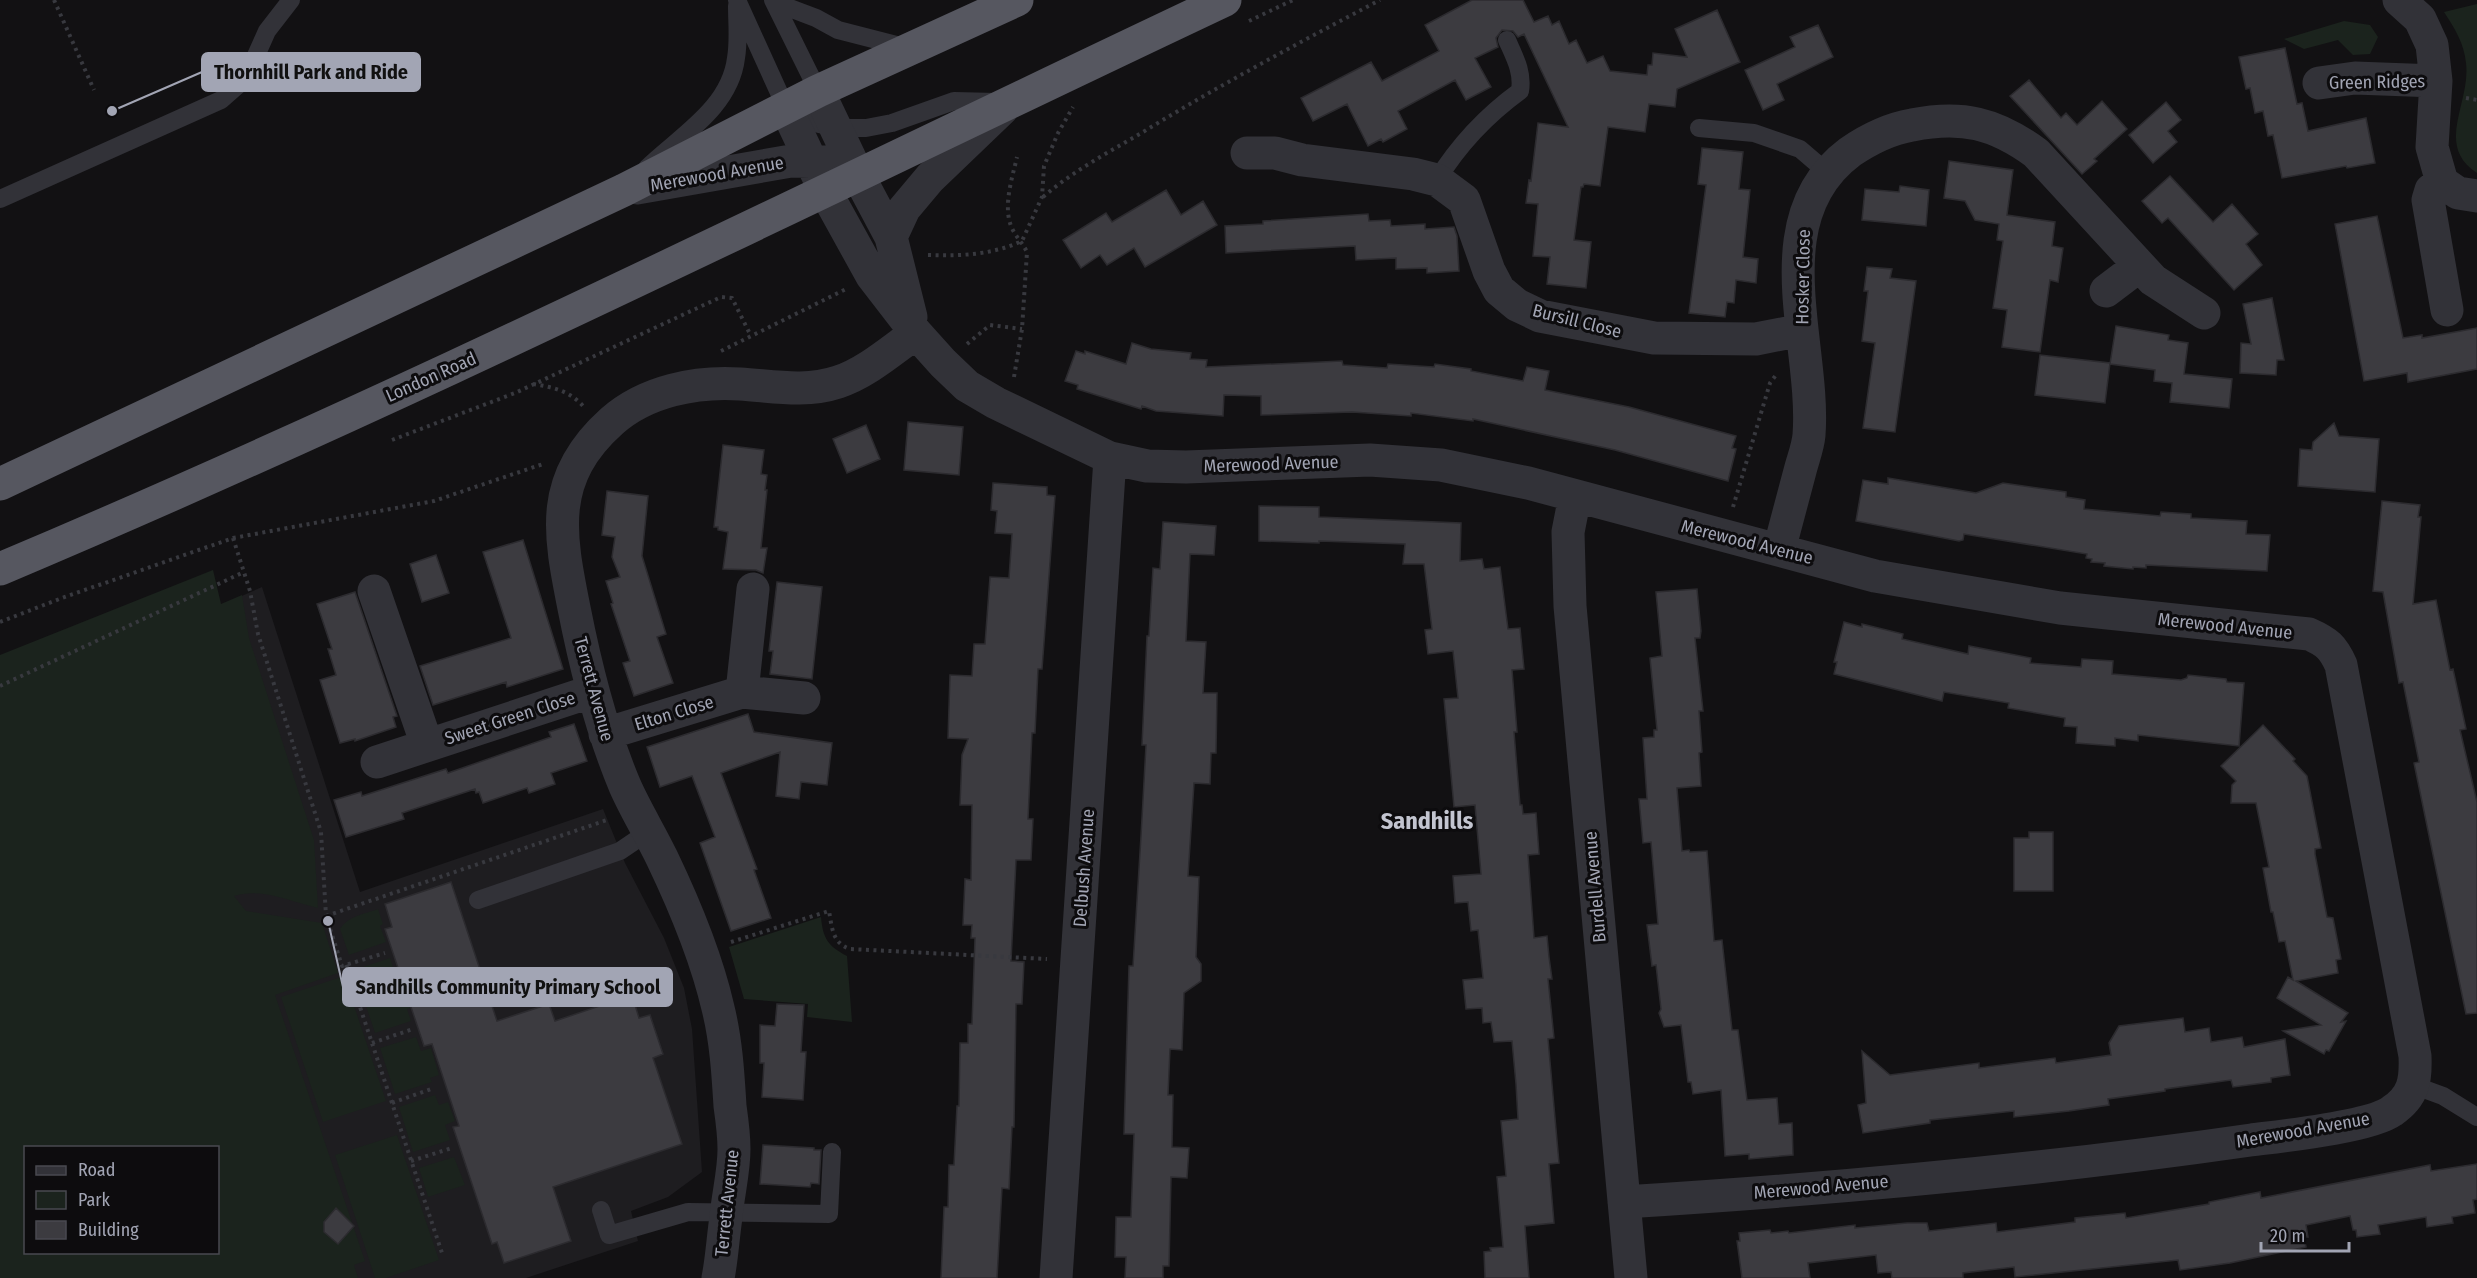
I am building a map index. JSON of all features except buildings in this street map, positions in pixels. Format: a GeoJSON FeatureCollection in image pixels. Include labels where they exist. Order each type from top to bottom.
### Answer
{"type":"FeatureCollection","features":[{"type":"Feature","properties":{"kind":"highway"},"geometry":{"type":"LineString","coordinates":[[0,484],[624,190],[818,91],[1017,0]]}},
{"type":"Feature","properties":{"kind":"highway","name":"London Road"},"geometry":{"type":"LineString","coordinates":[[0,569],[80,536],[477,356],[1008,102],[1232,13]]}},
{"type":"Feature","properties":{"kind":"street","name":"Green Ridges"},"geometry":{"type":"LineString","coordinates":[[2399,0],[2420,19],[2432,45],[2436,81],[2432,115],[2432,147],[2442,182]]}},
{"type":"Feature","properties":{"kind":"street","name":"Green Ridges"},"geometry":{"type":"LineString","coordinates":[[2319,83],[2355,78],[2436,81]]}},
{"type":"Feature","properties":{"kind":"street","name":"Merewood Avenue"},"geometry":{"type":"LineString","coordinates":[[818,91],[891,237],[916,333]]}},
{"type":"Feature","properties":{"kind":"street"},"geometry":{"type":"LineString","coordinates":[[891,237],[904,209],[930,178],[1008,102]]}},
{"type":"Feature","properties":{"kind":"street","name":"Merewood Avenue"},"geometry":{"type":"LineString","coordinates":[[786,108],[825,191],[872,276],[916,333],[967,386],[1008,410],[1110,458],[1147,466],[1186,467],[1370,460],[1441,465],[1528,483],[1875,576],[2060,608],[2308,634],[2327,642],[2335,650],[2343,677],[2415,1056],[2416,1079],[2406,1099],[2391,1112],[2365,1121],[2301,1133],[2069,1164],[1859,1185],[1624,1202]]}},
{"type":"Feature","properties":{"kind":"street","name":"Hosker Close"},"geometry":{"type":"LineString","coordinates":[[1779,550],[1809,438],[1799,243],[1804,216],[1815,191],[1841,159],[1882,133],[1928,122],[1952,121],[1997,129],[2015,138],[2036,153],[2153,280],[2204,313]]}},
{"type":"Feature","properties":{"kind":"street","name":"Bursill Close"},"geometry":{"type":"LineString","coordinates":[[1247,153],[1275,153],[1302,160],[1413,174],[1437,180],[1464,200],[1489,271],[1499,290],[1517,305],[1540,316],[1653,338],[1756,339],[1802,336]]}},
{"type":"Feature","properties":{"kind":"street","name":"Merewood Avenue"},"geometry":{"type":"LineString","coordinates":[[624,190],[791,161],[811,161],[845,166],[858,175]]}},
{"type":"Feature","properties":{"kind":"street"},"geometry":{"type":"LineString","coordinates":[[2447,310],[2428,201],[2431,190],[2442,182],[2458,193],[2477,196]]}},
{"type":"Feature","properties":{"kind":"street"},"geometry":{"type":"LineString","coordinates":[[2106,291],[2139,266]]}},
{"type":"Feature","properties":{"kind":"street","name":"Terrett Avenue"},"geometry":{"type":"LineString","coordinates":[[718,1278],[735,1147],[727,1057],[718,1008],[702,952],[605,734],[580,639],[562,540],[561,518],[565,495],[581,454],[614,420],[653,396],[706,384],[738,384],[794,389],[838,382],[856,374],[916,333]]}},
{"type":"Feature","properties":{"kind":"street","name":"Delbush Avenue"},"geometry":{"type":"LineString","coordinates":[[1056,1278],[1110,458]]}},
{"type":"Feature","properties":{"kind":"street","name":"Burdell Avenue"},"geometry":{"type":"LineString","coordinates":[[1575,496],[1568,532],[1570,606],[1631,1278]]}},
{"type":"Feature","properties":{"kind":"street"},"geometry":{"type":"LineString","coordinates":[[742,692],[753,589]]}},
{"type":"Feature","properties":{"kind":"street","name":"Sweet Green Close"},"geometry":{"type":"LineString","coordinates":[[374,591],[427,745]]}},
{"type":"Feature","properties":{"kind":"street","name":"Sweet Green Close"},"geometry":{"type":"LineString","coordinates":[[377,762],[593,691]]}},
{"type":"Feature","properties":{"kind":"street","name":"Elton Close"},"geometry":{"type":"LineString","coordinates":[[605,734],[742,692],[804,698]]}},
{"type":"Feature","properties":{"kind":"lane"},"geometry":{"type":"LineString","coordinates":[[0,199],[221,100],[246,78],[267,31],[291,0]]}},
{"type":"Feature","properties":{"kind":"lane"},"geometry":{"type":"LineString","coordinates":[[737,0],[786,108],[815,123],[836,128],[866,128],[891,123],[954,101],[1008,102]]}},
{"type":"Feature","properties":{"kind":"lane"},"geometry":{"type":"LineString","coordinates":[[624,190],[672,144],[702,120],[726,90],[736,59],[737,0]]}},
{"type":"Feature","properties":{"kind":"lane"},"geometry":{"type":"LineString","coordinates":[[773,1],[816,18],[838,30],[910,48]]}},
{"type":"Feature","properties":{"kind":"lane"},"geometry":{"type":"LineString","coordinates":[[773,1],[818,91]]}},
{"type":"Feature","properties":{"kind":"lane"},"geometry":{"type":"LineString","coordinates":[[1437,180],[1459,148],[1506,101],[1520,91],[1522,77],[1520,68],[1507,40]]}},
{"type":"Feature","properties":{"kind":"lane"},"geometry":{"type":"LineString","coordinates":[[1699,128],[1754,134],[1800,149],[1828,173]]}},
{"type":"Feature","properties":{"kind":"lane"},"geometry":{"type":"LineString","coordinates":[[478,900],[620,851],[642,821]]}},
{"type":"Feature","properties":{"kind":"lane"},"geometry":{"type":"LineString","coordinates":[[2413,1085],[2443,1096],[2477,1117]]}},
{"type":"Feature","properties":{"kind":"lane"},"geometry":{"type":"LineString","coordinates":[[602,1210],[609,1235],[688,1212],[829,1215],[832,1152]]}},
{"type":"Feature","properties":{"kind":"path"},"geometry":{"type":"LineString","coordinates":[[54,0],[94,90]]}},
{"type":"Feature","properties":{"kind":"path"},"geometry":{"type":"LineString","coordinates":[[1232,13],[1293,0]]}},
{"type":"Feature","properties":{"kind":"path"},"geometry":{"type":"LineString","coordinates":[[1042,197],[1062,181],[1167,117],[1304,39],[1380,0]]}},
{"type":"Feature","properties":{"kind":"path"},"geometry":{"type":"LineString","coordinates":[[1064,111],[1083,101]]}},
{"type":"Feature","properties":{"kind":"path"},"geometry":{"type":"LineString","coordinates":[[922,255],[965,256],[1006,249],[1022,241],[1042,197],[1044,166],[1073,106]]}},
{"type":"Feature","properties":{"kind":"path"},"geometry":{"type":"LineString","coordinates":[[1008,410],[1022,329],[1027,252],[1022,241],[1013,231],[1009,211],[1017,157]]}},
{"type":"Feature","properties":{"kind":"path"},"geometry":{"type":"LineString","coordinates":[[713,355],[834,295]]}},
{"type":"Feature","properties":{"kind":"path"},"geometry":{"type":"LineString","coordinates":[[392,440],[533,384],[721,297],[732,298],[752,336]]}},
{"type":"Feature","properties":{"kind":"path"},"geometry":{"type":"LineString","coordinates":[[962,348],[990,325],[1022,329]]}},
{"type":"Feature","properties":{"kind":"path"},"geometry":{"type":"LineString","coordinates":[[1725,536],[1770,383],[1802,336]]}},
{"type":"Feature","properties":{"kind":"path"},"geometry":{"type":"LineString","coordinates":[[533,384],[550,387],[574,396],[587,411]]}},
{"type":"Feature","properties":{"kind":"path"},"geometry":{"type":"LineString","coordinates":[[0,622],[234,538],[434,501],[550,461],[581,454]]}},
{"type":"Feature","properties":{"kind":"path"},"geometry":{"type":"LineString","coordinates":[[234,538],[250,591],[258,634],[323,840],[326,916],[342,966],[385,953]]}},
{"type":"Feature","properties":{"kind":"path"},"geometry":{"type":"LineString","coordinates":[[0,686],[244,572]]}},
{"type":"Feature","properties":{"kind":"path"},"geometry":{"type":"LineString","coordinates":[[326,916],[642,821]]}},
{"type":"Feature","properties":{"kind":"path"},"geometry":{"type":"LineString","coordinates":[[702,952],[829,911],[837,942],[850,949],[1078,960]]}},
{"type":"Feature","properties":{"kind":"path"},"geometry":{"type":"LineString","coordinates":[[346,965],[443,1256]]}},
{"type":"Feature","properties":{"kind":"path"},"geometry":{"type":"LineString","coordinates":[[372,1043],[413,1029]]}},
{"type":"Feature","properties":{"kind":"path"},"geometry":{"type":"LineString","coordinates":[[392,1103],[434,1088]]}},
{"type":"Feature","properties":{"kind":"path"},"geometry":{"type":"LineString","coordinates":[[411,1161],[452,1148]]}},
{"type":"Feature","properties":{"kind":"shaded area"},"geometry":{"type":"Polygon","coordinates":[[[262,587],[360,892],[603,809],[625,863],[664,938],[684,988],[692,1029],[702,1172],[668,1197],[631,1211],[638,1241],[526,1278],[0,1278],[0,702],[262,587]]]}},
{"type":"Feature","properties":{"kind":"green space"},"geometry":{"type":"Polygon","coordinates":[[[2477,4],[2477,173],[2464,162],[2458,150],[2457,122],[2464,93],[2466,63],[2461,43],[2444,12],[2477,4]]]}},
{"type":"Feature","properties":{"kind":"green space"},"geometry":{"type":"Polygon","coordinates":[[[2344,21],[2370,25],[2378,37],[2370,54],[2353,55],[2338,40],[2304,49],[2284,39],[2344,21]]]}},
{"type":"Feature","properties":{"kind":"green space"},"geometry":{"type":"Polygon","coordinates":[[[213,570],[221,604],[242,595],[249,638],[314,840],[318,908],[266,894],[234,896],[246,911],[322,923],[338,973],[275,995],[365,1261],[354,1265],[358,1278],[0,1278],[0,655],[213,570]]]}},
{"type":"Feature","properties":{"kind":"green space"},"geometry":{"type":"Polygon","coordinates":[[[378,909],[383,924],[380,926],[386,942],[349,955],[340,929],[352,918],[378,909]]]}},
{"type":"Feature","properties":{"kind":"green space"},"geometry":{"type":"Polygon","coordinates":[[[821,917],[823,931],[828,941],[835,949],[847,956],[852,1022],[807,1017],[808,1004],[744,999],[729,947],[821,917]]]}},
{"type":"Feature","properties":{"kind":"green space"},"geometry":{"type":"Polygon","coordinates":[[[390,958],[395,973],[405,970],[417,1005],[407,1009],[411,1021],[375,1033],[354,970],[390,958]]]}},
{"type":"Feature","properties":{"kind":"green space"},"geometry":{"type":"Polygon","coordinates":[[[344,976],[386,1101],[323,1122],[281,997],[344,976]]]}},
{"type":"Feature","properties":{"kind":"green space"},"geometry":{"type":"Polygon","coordinates":[[[416,1037],[421,1051],[431,1048],[439,1075],[430,1078],[432,1082],[395,1094],[380,1048],[416,1037]]]}},
{"type":"Feature","properties":{"kind":"green space"},"geometry":{"type":"Polygon","coordinates":[[[435,1095],[439,1105],[448,1102],[455,1121],[445,1125],[450,1140],[413,1152],[399,1107],[435,1095]]]}},
{"type":"Feature","properties":{"kind":"green space"},"geometry":{"type":"Polygon","coordinates":[[[397,1135],[439,1260],[386,1278],[375,1278],[335,1155],[397,1135]]]}},
{"type":"Feature","properties":{"kind":"green space"},"geometry":{"type":"Polygon","coordinates":[[[454,1157],[465,1185],[428,1197],[419,1168],[454,1157]]]}},
{"type":"Feature","properties":{"kind":"place","name":"Thornhill Park and Ride"},"geometry":{"type":"Point","coordinates":[112,111]}},
{"type":"Feature","properties":{"kind":"place","name":"Sandhills Community Primary School"},"geometry":{"type":"Point","coordinates":[328,921]}},
{"type":"Feature","properties":{"kind":"district","name":"Sandhills"},"geometry":{"type":"Point","coordinates":[1427,821]}}]}
